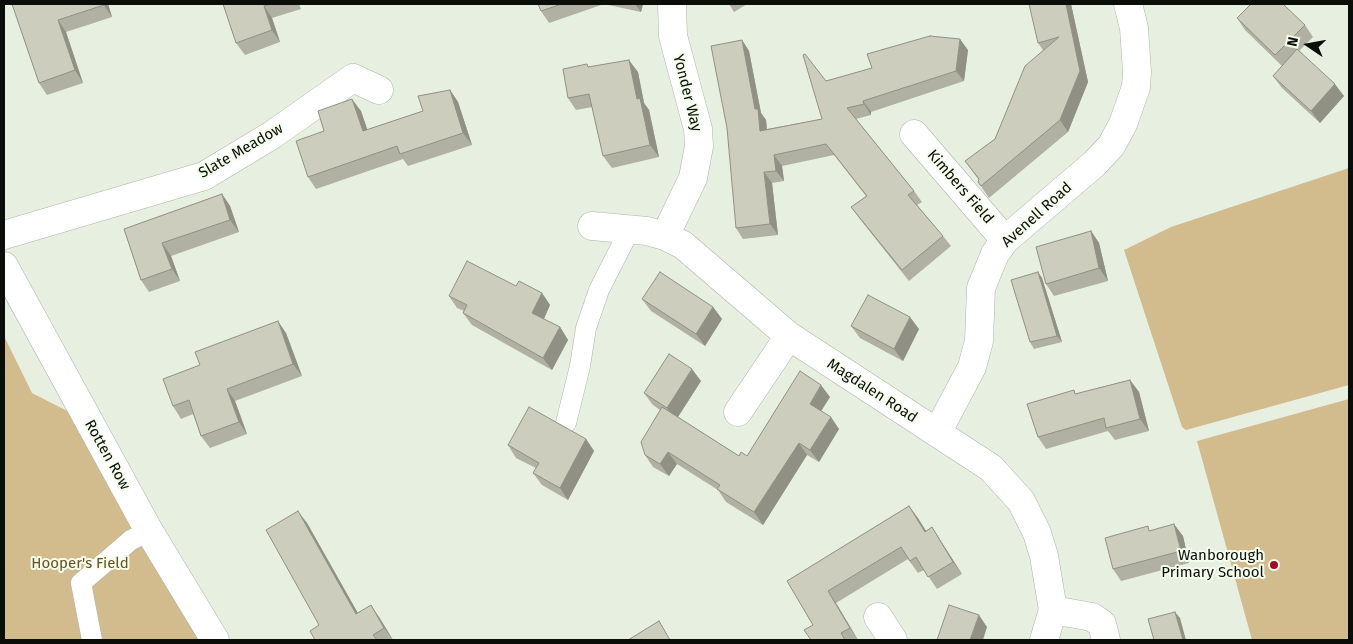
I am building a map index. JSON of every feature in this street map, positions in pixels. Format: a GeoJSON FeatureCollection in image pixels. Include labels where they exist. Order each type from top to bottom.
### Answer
{"type":"FeatureCollection","features":[{"type":"Feature","properties":{"kind":"street","name":"Yonder Way"},"geometry":{"type":"LineString","coordinates":[[665,236],[693,178],[699,146],[698,129],[673,36],[672,4]]}},
{"type":"Feature","properties":{"kind":"street","name":"Avenell Road"},"geometry":{"type":"LineString","coordinates":[[937,434],[972,367],[978,341],[981,288],[995,254],[1005,240],[1094,164],[1111,146],[1123,124],[1136,87],[1137,72],[1134,28],[1128,4]]}},
{"type":"Feature","properties":{"kind":"street","name":"Slate Meadow"},"geometry":{"type":"LineString","coordinates":[[4,235],[204,176],[272,135],[353,78],[379,90]]}},
{"type":"Feature","properties":{"kind":"street","name":"Kimbers Field"},"geometry":{"type":"LineString","coordinates":[[914,134],[1005,240]]}},
{"type":"Feature","properties":{"kind":"street","name":"Magdalen Road"},"geometry":{"type":"LineString","coordinates":[[592,226],[630,229],[665,236],[683,245],[789,336],[991,468],[1021,501],[1037,534],[1044,556],[1053,610],[1044,640]]}},
{"type":"Feature","properties":{"kind":"street","name":"Rotten Row"},"geometry":{"type":"LineString","coordinates":[[4,266],[149,531],[215,640]]}},
{"type":"Feature","properties":{"kind":"street"},"geometry":{"type":"LineString","coordinates":[[738,412],[789,336]]}},
{"type":"Feature","properties":{"kind":"street"},"geometry":{"type":"LineString","coordinates":[[1053,610],[1092,617],[1102,624],[1106,640]]}},
{"type":"Feature","properties":{"kind":"street"},"geometry":{"type":"LineString","coordinates":[[878,617],[893,640]]}},
{"type":"Feature","properties":{"kind":"lane"},"geometry":{"type":"LineString","coordinates":[[566,423],[580,366],[586,328],[599,290],[630,229]]}},
{"type":"Feature","properties":{"kind":"lane"},"geometry":{"type":"LineString","coordinates":[[92,640],[81,583],[131,540],[149,531]]}},
{"type":"Feature","properties":{"kind":"green space"},"geometry":{"type":"Polygon","coordinates":[[[1349,168],[1349,385],[1186,430],[1182,427],[1124,250],[1171,227],[1349,168]]]}},
{"type":"Feature","properties":{"kind":"green space","name":"Hooper's Field"},"geometry":{"type":"Polygon","coordinates":[[[4,336],[32,393],[87,421],[215,640],[4,640],[4,336]]]}},
{"type":"Feature","properties":{"kind":"green space","name":"Wanborough Primary School"},"geometry":{"type":"Polygon","coordinates":[[[1349,399],[1349,640],[1252,640],[1197,441],[1349,399]]]}},
{"type":"Feature","properties":{"kind":"building"},"geometry":{"type":"Polygon","coordinates":[[[12,4],[104,5],[58,20],[75,70],[39,83],[12,4]]]}},
{"type":"Feature","properties":{"kind":"building"},"geometry":{"type":"Polygon","coordinates":[[[223,4],[271,4],[264,6],[272,30],[236,43],[223,4]]]}},
{"type":"Feature","properties":{"kind":"building"},"geometry":{"type":"Polygon","coordinates":[[[538,4],[562,4],[541,11],[538,4]]]}},
{"type":"Feature","properties":{"kind":"building"},"geometry":{"type":"Polygon","coordinates":[[[1029,4],[1066,4],[1080,71],[1060,120],[981,186],[978,182],[979,179],[965,161],[995,139],[1025,66],[1059,37],[1038,43],[1029,4]]]}},
{"type":"Feature","properties":{"kind":"building"},"geometry":{"type":"Polygon","coordinates":[[[1251,4],[1283,4],[1305,25],[1275,55],[1237,18],[1251,4]]]}},
{"type":"Feature","properties":{"kind":"building"},"geometry":{"type":"Polygon","coordinates":[[[930,36],[960,39],[956,71],[863,101],[864,104],[847,108],[914,191],[908,195],[943,236],[902,270],[851,207],[867,196],[826,144],[774,155],[776,171],[764,172],[770,224],[736,228],[727,128],[711,46],[742,40],[755,109],[758,109],[760,131],[822,119],[803,55],[805,54],[826,81],[872,68],[867,54],[930,36]]]}},
{"type":"Feature","properties":{"kind":"building"},"geometry":{"type":"Polygon","coordinates":[[[1297,49],[1335,84],[1311,111],[1273,76],[1297,49]]]}},
{"type":"Feature","properties":{"kind":"building"},"geometry":{"type":"Polygon","coordinates":[[[629,60],[637,99],[640,98],[650,145],[603,156],[589,94],[568,98],[563,69],[587,64],[588,67],[629,60]]]}},
{"type":"Feature","properties":{"kind":"building"},"geometry":{"type":"Polygon","coordinates":[[[450,90],[463,133],[400,154],[397,146],[308,177],[296,141],[324,131],[318,111],[352,99],[363,131],[423,111],[418,96],[450,90]]]}},
{"type":"Feature","properties":{"kind":"building"},"geometry":{"type":"Polygon","coordinates":[[[222,194],[230,220],[162,243],[172,269],[141,280],[124,229],[222,194]]]}},
{"type":"Feature","properties":{"kind":"building"},"geometry":{"type":"Polygon","coordinates":[[[1091,231],[1099,268],[1046,284],[1036,247],[1091,231]]]}},
{"type":"Feature","properties":{"kind":"building"},"geometry":{"type":"Polygon","coordinates":[[[467,261],[516,286],[519,281],[542,293],[532,313],[560,327],[543,358],[463,313],[467,305],[449,296],[467,261]]]}},
{"type":"Feature","properties":{"kind":"building"},"geometry":{"type":"Polygon","coordinates":[[[660,272],[713,307],[696,334],[642,299],[660,272]]]}},
{"type":"Feature","properties":{"kind":"building"},"geometry":{"type":"Polygon","coordinates":[[[1038,272],[1057,336],[1030,342],[1011,280],[1038,272]]]}},
{"type":"Feature","properties":{"kind":"building"},"geometry":{"type":"Polygon","coordinates":[[[868,295],[910,317],[894,349],[851,326],[868,295]]]}},
{"type":"Feature","properties":{"kind":"building"},"geometry":{"type":"Polygon","coordinates":[[[278,321],[293,364],[227,389],[239,422],[201,436],[189,400],[173,406],[163,379],[200,365],[195,352],[278,321]]]}},
{"type":"Feature","properties":{"kind":"building"},"geometry":{"type":"Polygon","coordinates":[[[669,354],[692,369],[667,408],[644,393],[669,354]]]}},
{"type":"Feature","properties":{"kind":"building"},"geometry":{"type":"Polygon","coordinates":[[[800,371],[821,385],[810,404],[831,417],[810,450],[799,443],[754,512],[717,489],[720,485],[668,452],[660,464],[645,455],[641,442],[662,407],[739,456],[741,452],[747,456],[800,371]]]}},
{"type":"Feature","properties":{"kind":"building"},"geometry":{"type":"Polygon","coordinates":[[[1130,380],[1140,419],[1106,428],[1104,418],[1038,437],[1027,404],[1074,390],[1075,394],[1130,380]]]}},
{"type":"Feature","properties":{"kind":"building"},"geometry":{"type":"Polygon","coordinates":[[[529,407],[586,439],[560,488],[533,473],[539,463],[508,445],[529,407]]]}},
{"type":"Feature","properties":{"kind":"building"},"geometry":{"type":"Polygon","coordinates":[[[909,506],[925,532],[932,527],[953,562],[928,577],[916,557],[910,561],[901,547],[828,591],[850,628],[841,633],[845,640],[811,640],[804,630],[813,625],[787,581],[909,506]]]}},
{"type":"Feature","properties":{"kind":"building"},"geometry":{"type":"Polygon","coordinates":[[[298,511],[356,614],[371,605],[384,628],[373,635],[377,640],[315,640],[310,631],[319,625],[266,530],[298,511]]]}},
{"type":"Feature","properties":{"kind":"building"},"geometry":{"type":"Polygon","coordinates":[[[1174,524],[1181,551],[1113,569],[1105,538],[1148,526],[1149,531],[1174,524]]]}},
{"type":"Feature","properties":{"kind":"building"},"geometry":{"type":"Polygon","coordinates":[[[949,605],[979,615],[970,640],[937,640],[949,605]]]}},
{"type":"Feature","properties":{"kind":"building"},"geometry":{"type":"Polygon","coordinates":[[[1175,612],[1183,640],[1154,640],[1148,619],[1175,612]]]}},
{"type":"Feature","properties":{"kind":"building"},"geometry":{"type":"Polygon","coordinates":[[[659,621],[670,640],[628,640],[659,621]]]}},
{"type":"Feature","properties":{"kind":"place","name":"Wanborough Primary School"},"geometry":{"type":"Point","coordinates":[1274,565]}}]}
